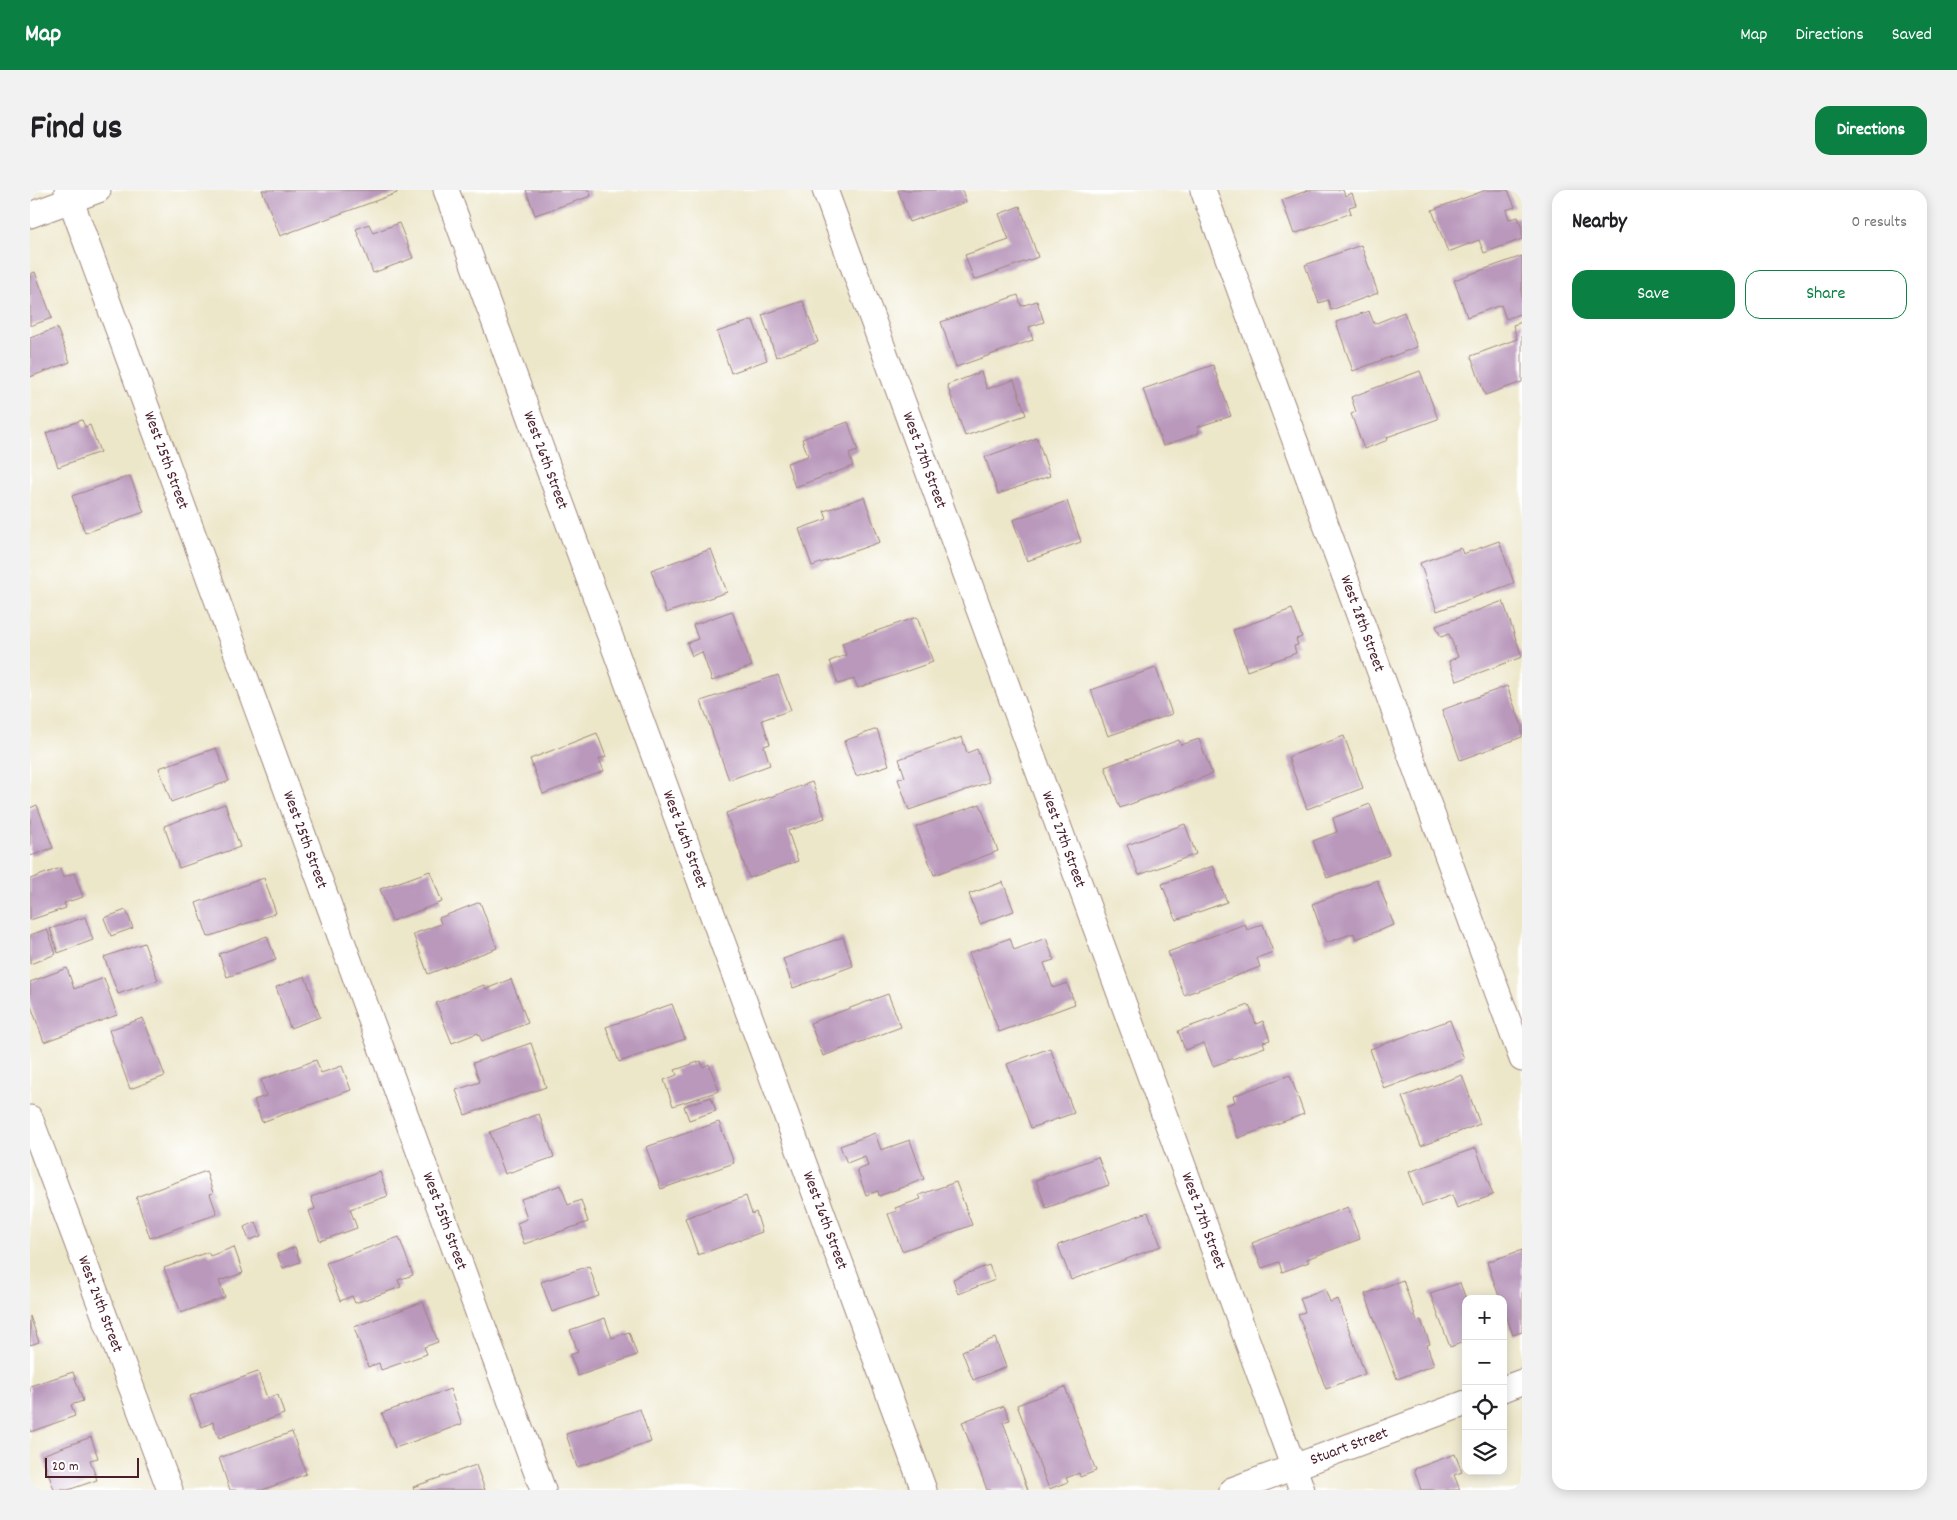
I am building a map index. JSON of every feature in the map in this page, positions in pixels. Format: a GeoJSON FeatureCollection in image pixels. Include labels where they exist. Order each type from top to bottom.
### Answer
{"type":"FeatureCollection","features":[{"type":"Feature","properties":{"kind":"street"},"geometry":{"type":"LineString","coordinates":[[30,215],[69,195],[98,190]]}},
{"type":"Feature","properties":{"kind":"street","name":"West 26th Street"},"geometry":{"type":"LineString","coordinates":[[446,190],[924,1490]]}},
{"type":"Feature","properties":{"kind":"street","name":"West 27th Street"},"geometry":{"type":"LineString","coordinates":[[824,190],[1298,1479]]}},
{"type":"Feature","properties":{"kind":"street","name":"West 28th Street"},"geometry":{"type":"LineString","coordinates":[[1203,190],[1522,1059]]}},
{"type":"Feature","properties":{"kind":"street","name":"West 25th Street"},"geometry":{"type":"LineString","coordinates":[[69,195],[543,1490]]}},
{"type":"Feature","properties":{"kind":"street","name":"West 24th Street"},"geometry":{"type":"LineString","coordinates":[[30,1118],[170,1490]]}},
{"type":"Feature","properties":{"kind":"street"},"geometry":{"type":"LineString","coordinates":[[1507,1388],[1522,1382]]}},
{"type":"Feature","properties":{"kind":"street","name":"Stuart Street"},"geometry":{"type":"LineString","coordinates":[[1232,1490],[1298,1479],[1462,1405]]}},
{"type":"Feature","properties":{"kind":"building"},"geometry":{"type":"Polygon","coordinates":[[[262,190],[396,190],[397,193],[280,236],[262,190]]]}},
{"type":"Feature","properties":{"kind":"building"},"geometry":{"type":"Polygon","coordinates":[[[526,190],[589,190],[591,196],[535,215],[526,190]]]}},
{"type":"Feature","properties":{"kind":"building"},"geometry":{"type":"Polygon","coordinates":[[[898,190],[962,190],[966,202],[909,222],[898,190]]]}},
{"type":"Feature","properties":{"kind":"building"},"geometry":{"type":"Polygon","coordinates":[[[1309,190],[1343,190],[1345,196],[1352,193],[1356,205],[1349,207],[1351,213],[1294,234],[1282,200],[1309,190]]]}},
{"type":"Feature","properties":{"kind":"building"},"geometry":{"type":"Polygon","coordinates":[[[1486,190],[1508,190],[1515,207],[1506,210],[1509,219],[1518,217],[1522,229],[1522,239],[1484,253],[1479,240],[1448,252],[1432,210],[1486,190]]]}},
{"type":"Feature","properties":{"kind":"building"},"geometry":{"type":"Polygon","coordinates":[[[1020,206],[1038,257],[974,280],[965,255],[1009,240],[999,214],[1020,206]]]}},
{"type":"Feature","properties":{"kind":"building"},"geometry":{"type":"Polygon","coordinates":[[[399,223],[413,258],[373,273],[356,229],[369,224],[373,233],[399,223]]]}},
{"type":"Feature","properties":{"kind":"building"},"geometry":{"type":"Polygon","coordinates":[[[1361,245],[1378,293],[1331,310],[1328,300],[1319,303],[1305,265],[1361,245]]]}},
{"type":"Feature","properties":{"kind":"building"},"geometry":{"type":"Polygon","coordinates":[[[1522,256],[1522,313],[1506,319],[1501,305],[1467,317],[1454,280],[1522,256]]]}},
{"type":"Feature","properties":{"kind":"building"},"geometry":{"type":"Polygon","coordinates":[[[35,272],[52,318],[30,326],[30,274],[35,272]]]}},
{"type":"Feature","properties":{"kind":"building"},"geometry":{"type":"Polygon","coordinates":[[[1018,295],[1021,306],[1037,301],[1044,322],[1029,327],[1033,340],[956,367],[941,322],[1018,295]]]}},
{"type":"Feature","properties":{"kind":"building"},"geometry":{"type":"Polygon","coordinates":[[[803,301],[818,342],[776,357],[762,315],[803,301]]]}},
{"type":"Feature","properties":{"kind":"building"},"geometry":{"type":"Polygon","coordinates":[[[1369,311],[1374,324],[1404,312],[1417,347],[1353,371],[1336,322],[1369,311]]]}},
{"type":"Feature","properties":{"kind":"building"},"geometry":{"type":"Polygon","coordinates":[[[753,320],[767,360],[731,373],[717,332],[753,320]]]}},
{"type":"Feature","properties":{"kind":"building"},"geometry":{"type":"Polygon","coordinates":[[[1522,322],[1522,382],[1485,395],[1471,356],[1517,339],[1513,325],[1522,322]]]}},
{"type":"Feature","properties":{"kind":"building"},"geometry":{"type":"Polygon","coordinates":[[[57,328],[70,362],[30,377],[30,338],[57,328]]]}},
{"type":"Feature","properties":{"kind":"building"},"geometry":{"type":"Polygon","coordinates":[[[1213,365],[1231,416],[1197,427],[1199,433],[1163,446],[1143,389],[1213,365]]]}},
{"type":"Feature","properties":{"kind":"building"},"geometry":{"type":"Polygon","coordinates":[[[1420,371],[1438,419],[1387,437],[1388,440],[1364,449],[1351,414],[1356,412],[1351,397],[1420,371]]]}},
{"type":"Feature","properties":{"kind":"building"},"geometry":{"type":"Polygon","coordinates":[[[981,372],[987,389],[1014,380],[1026,415],[965,436],[947,385],[981,372]]]}},
{"type":"Feature","properties":{"kind":"building"},"geometry":{"type":"Polygon","coordinates":[[[82,420],[85,427],[90,425],[100,452],[58,467],[46,433],[82,420]]]}},
{"type":"Feature","properties":{"kind":"building"},"geometry":{"type":"Polygon","coordinates":[[[848,422],[858,451],[849,454],[853,466],[795,487],[787,463],[808,456],[802,439],[848,422]]]}},
{"type":"Feature","properties":{"kind":"building"},"geometry":{"type":"Polygon","coordinates":[[[1037,438],[1050,476],[998,494],[985,457],[1037,438]]]}},
{"type":"Feature","properties":{"kind":"building"},"geometry":{"type":"Polygon","coordinates":[[[130,476],[144,512],[85,533],[72,496],[130,476]]]}},
{"type":"Feature","properties":{"kind":"building"},"geometry":{"type":"Polygon","coordinates":[[[864,497],[880,542],[812,566],[799,529],[827,519],[824,511],[864,497]]]}},
{"type":"Feature","properties":{"kind":"building"},"geometry":{"type":"Polygon","coordinates":[[[1067,501],[1081,542],[1027,561],[1013,520],[1067,501]]]}},
{"type":"Feature","properties":{"kind":"building"},"geometry":{"type":"Polygon","coordinates":[[[1499,541],[1514,583],[1437,611],[1420,563],[1461,548],[1463,554],[1499,541]]]}},
{"type":"Feature","properties":{"kind":"building"},"geometry":{"type":"Polygon","coordinates":[[[711,549],[727,592],[666,613],[651,570],[711,549]]]}},
{"type":"Feature","properties":{"kind":"building"},"geometry":{"type":"Polygon","coordinates":[[[1503,601],[1522,657],[1457,681],[1449,661],[1458,657],[1449,634],[1441,637],[1436,626],[1503,601]]]}},
{"type":"Feature","properties":{"kind":"building"},"geometry":{"type":"Polygon","coordinates":[[[1292,609],[1302,637],[1296,639],[1298,645],[1294,646],[1296,653],[1247,671],[1233,630],[1292,609]]]}},
{"type":"Feature","properties":{"kind":"building"},"geometry":{"type":"Polygon","coordinates":[[[732,611],[752,666],[712,681],[702,652],[692,656],[687,643],[698,639],[693,625],[732,611]]]}},
{"type":"Feature","properties":{"kind":"building"},"geometry":{"type":"Polygon","coordinates":[[[917,617],[933,662],[858,688],[854,679],[838,684],[830,661],[846,655],[842,643],[917,617]]]}},
{"type":"Feature","properties":{"kind":"building"},"geometry":{"type":"Polygon","coordinates":[[[1156,668],[1172,714],[1108,736],[1091,690],[1156,668]]]}},
{"type":"Feature","properties":{"kind":"building"},"geometry":{"type":"Polygon","coordinates":[[[778,675],[791,710],[762,720],[770,744],[764,746],[770,765],[729,780],[701,701],[778,675]]]}},
{"type":"Feature","properties":{"kind":"building"},"geometry":{"type":"Polygon","coordinates":[[[1507,686],[1522,726],[1522,737],[1460,760],[1442,710],[1507,686]]]}},
{"type":"Feature","properties":{"kind":"building"},"geometry":{"type":"Polygon","coordinates":[[[877,729],[889,765],[856,776],[844,741],[877,729]]]}},
{"type":"Feature","properties":{"kind":"building"},"geometry":{"type":"Polygon","coordinates":[[[597,733],[606,757],[599,759],[604,771],[543,794],[530,759],[597,733]]]}},
{"type":"Feature","properties":{"kind":"building"},"geometry":{"type":"Polygon","coordinates":[[[1344,736],[1363,788],[1307,809],[1288,757],[1344,736]]]}},
{"type":"Feature","properties":{"kind":"building"},"geometry":{"type":"Polygon","coordinates":[[[962,737],[967,753],[977,749],[989,782],[909,810],[898,779],[905,777],[899,759],[962,737]]]}},
{"type":"Feature","properties":{"kind":"building"},"geometry":{"type":"Polygon","coordinates":[[[1199,739],[1212,774],[1120,808],[1105,767],[1179,740],[1181,745],[1199,739]]]}},
{"type":"Feature","properties":{"kind":"building"},"geometry":{"type":"Polygon","coordinates":[[[216,748],[229,781],[171,802],[159,768],[216,748]]]}},
{"type":"Feature","properties":{"kind":"building"},"geometry":{"type":"Polygon","coordinates":[[[812,782],[825,818],[788,831],[798,861],[749,878],[726,813],[812,782]]]}},
{"type":"Feature","properties":{"kind":"building"},"geometry":{"type":"Polygon","coordinates":[[[225,804],[240,847],[179,868],[164,826],[225,804]]]}},
{"type":"Feature","properties":{"kind":"building"},"geometry":{"type":"Polygon","coordinates":[[[980,804],[998,851],[934,875],[916,827],[980,804]]]}},
{"type":"Feature","properties":{"kind":"building"},"geometry":{"type":"Polygon","coordinates":[[[1370,804],[1389,855],[1327,878],[1313,841],[1337,832],[1333,818],[1370,804]]]}},
{"type":"Feature","properties":{"kind":"building"},"geometry":{"type":"Polygon","coordinates":[[[37,805],[53,848],[30,856],[30,808],[37,805]]]}},
{"type":"Feature","properties":{"kind":"building"},"geometry":{"type":"Polygon","coordinates":[[[1185,824],[1196,854],[1139,875],[1127,845],[1185,824]]]}},
{"type":"Feature","properties":{"kind":"building"},"geometry":{"type":"Polygon","coordinates":[[[1213,866],[1227,902],[1176,920],[1162,884],[1213,866]]]}},
{"type":"Feature","properties":{"kind":"building"},"geometry":{"type":"Polygon","coordinates":[[[60,868],[63,877],[74,873],[83,897],[64,903],[66,908],[30,920],[30,879],[60,868]]]}},
{"type":"Feature","properties":{"kind":"building"},"geometry":{"type":"Polygon","coordinates":[[[430,871],[442,902],[392,921],[380,889],[430,871]]]}},
{"type":"Feature","properties":{"kind":"building"},"geometry":{"type":"Polygon","coordinates":[[[264,878],[276,913],[208,937],[196,903],[264,878]]]}},
{"type":"Feature","properties":{"kind":"building"},"geometry":{"type":"Polygon","coordinates":[[[1377,880],[1394,925],[1356,939],[1354,933],[1326,943],[1312,904],[1377,880]]]}},
{"type":"Feature","properties":{"kind":"building"},"geometry":{"type":"Polygon","coordinates":[[[1003,882],[1014,911],[980,924],[969,894],[1003,882]]]}},
{"type":"Feature","properties":{"kind":"building"},"geometry":{"type":"Polygon","coordinates":[[[480,902],[497,948],[428,974],[413,934],[441,924],[439,918],[480,902]]]}},
{"type":"Feature","properties":{"kind":"building"},"geometry":{"type":"Polygon","coordinates":[[[126,910],[133,928],[111,936],[104,918],[126,910]]]}},
{"type":"Feature","properties":{"kind":"building"},"geometry":{"type":"Polygon","coordinates":[[[85,917],[93,940],[58,953],[50,929],[85,917]]]}},
{"type":"Feature","properties":{"kind":"building"},"geometry":{"type":"Polygon","coordinates":[[[1245,924],[1247,930],[1263,924],[1273,952],[1257,958],[1260,967],[1184,995],[1168,952],[1245,924]]]}},
{"type":"Feature","properties":{"kind":"building"},"geometry":{"type":"Polygon","coordinates":[[[47,929],[56,954],[30,964],[30,935],[47,929]]]}},
{"type":"Feature","properties":{"kind":"building"},"geometry":{"type":"Polygon","coordinates":[[[267,936],[276,960],[227,977],[219,954],[267,936]]]}},
{"type":"Feature","properties":{"kind":"building"},"geometry":{"type":"Polygon","coordinates":[[[843,937],[853,966],[793,988],[783,959],[843,937]]]}},
{"type":"Feature","properties":{"kind":"building"},"geometry":{"type":"Polygon","coordinates":[[[1010,938],[1014,950],[1046,938],[1054,960],[1044,963],[1053,988],[1067,983],[1075,1004],[999,1032],[969,953],[1010,938]]]}},
{"type":"Feature","properties":{"kind":"building"},"geometry":{"type":"Polygon","coordinates":[[[144,943],[158,980],[118,994],[104,957],[144,943]]]}},
{"type":"Feature","properties":{"kind":"building"},"geometry":{"type":"Polygon","coordinates":[[[67,968],[74,989],[104,978],[117,1015],[44,1042],[30,1003],[30,982],[67,968]]]}},
{"type":"Feature","properties":{"kind":"building"},"geometry":{"type":"Polygon","coordinates":[[[305,976],[320,1017],[290,1028],[276,987],[305,976]]]}},
{"type":"Feature","properties":{"kind":"building"},"geometry":{"type":"Polygon","coordinates":[[[511,979],[528,1023],[482,1041],[478,1033],[452,1043],[436,1003],[484,985],[486,989],[511,979]]]}},
{"type":"Feature","properties":{"kind":"building"},"geometry":{"type":"Polygon","coordinates":[[[888,994],[901,1027],[823,1056],[810,1023],[888,994]]]}},
{"type":"Feature","properties":{"kind":"building"},"geometry":{"type":"Polygon","coordinates":[[[672,1004],[685,1039],[619,1062],[606,1027],[672,1004]]]}},
{"type":"Feature","properties":{"kind":"building"},"geometry":{"type":"Polygon","coordinates":[[[1249,1005],[1256,1024],[1263,1021],[1270,1040],[1263,1042],[1265,1047],[1213,1066],[1204,1043],[1185,1050],[1178,1031],[1249,1005]]]}},
{"type":"Feature","properties":{"kind":"building"},"geometry":{"type":"Polygon","coordinates":[[[143,1018],[165,1076],[130,1089],[109,1030],[143,1018]]]}},
{"type":"Feature","properties":{"kind":"building"},"geometry":{"type":"Polygon","coordinates":[[[1450,1020],[1464,1059],[1384,1089],[1370,1049],[1450,1020]]]}},
{"type":"Feature","properties":{"kind":"building"},"geometry":{"type":"Polygon","coordinates":[[[531,1043],[546,1087],[465,1115],[456,1090],[480,1082],[473,1063],[531,1043]]]}},
{"type":"Feature","properties":{"kind":"building"},"geometry":{"type":"Polygon","coordinates":[[[1050,1048],[1074,1113],[1031,1128],[1007,1064],[1050,1048]]]}},
{"type":"Feature","properties":{"kind":"building"},"geometry":{"type":"Polygon","coordinates":[[[316,1060],[321,1073],[342,1066],[351,1090],[262,1122],[254,1100],[266,1096],[261,1080],[316,1060]]]}},
{"type":"Feature","properties":{"kind":"building"},"geometry":{"type":"Polygon","coordinates":[[[701,1061],[703,1067],[709,1064],[719,1091],[673,1106],[664,1080],[677,1075],[675,1070],[701,1061]]]}},
{"type":"Feature","properties":{"kind":"building"},"geometry":{"type":"Polygon","coordinates":[[[1290,1075],[1304,1114],[1238,1138],[1226,1105],[1235,1102],[1233,1096],[1290,1075]]]}},
{"type":"Feature","properties":{"kind":"building"},"geometry":{"type":"Polygon","coordinates":[[[1462,1075],[1480,1124],[1421,1146],[1402,1097],[1462,1075]]]}},
{"type":"Feature","properties":{"kind":"building"},"geometry":{"type":"Polygon","coordinates":[[[711,1097],[716,1111],[689,1120],[684,1106],[711,1097]]]}},
{"type":"Feature","properties":{"kind":"building"},"geometry":{"type":"Polygon","coordinates":[[[539,1114],[554,1157],[505,1174],[490,1132],[539,1114]]]}},
{"type":"Feature","properties":{"kind":"building"},"geometry":{"type":"Polygon","coordinates":[[[719,1122],[734,1163],[661,1189],[646,1147],[719,1122]]]}},
{"type":"Feature","properties":{"kind":"building"},"geometry":{"type":"Polygon","coordinates":[[[875,1133],[881,1150],[910,1140],[924,1179],[879,1196],[878,1191],[866,1195],[857,1170],[868,1166],[865,1156],[847,1163],[840,1146],[875,1133]]]}},
{"type":"Feature","properties":{"kind":"building"},"geometry":{"type":"Polygon","coordinates":[[[1476,1148],[1493,1195],[1457,1208],[1452,1195],[1422,1206],[1409,1172],[1476,1148]]]}},
{"type":"Feature","properties":{"kind":"building"},"geometry":{"type":"Polygon","coordinates":[[[1098,1157],[1109,1185],[1046,1208],[1036,1180],[1098,1157]]]}},
{"type":"Feature","properties":{"kind":"building"},"geometry":{"type":"Polygon","coordinates":[[[206,1171],[213,1193],[210,1194],[217,1214],[150,1238],[136,1197],[206,1171]]]}},
{"type":"Feature","properties":{"kind":"building"},"geometry":{"type":"Polygon","coordinates":[[[380,1172],[388,1196],[350,1209],[357,1228],[320,1241],[309,1211],[315,1209],[311,1197],[380,1172]]]}},
{"type":"Feature","properties":{"kind":"building"},"geometry":{"type":"Polygon","coordinates":[[[956,1182],[972,1225],[902,1251],[888,1214],[897,1211],[895,1208],[921,1199],[919,1195],[956,1182]]]}},
{"type":"Feature","properties":{"kind":"building"},"geometry":{"type":"Polygon","coordinates":[[[561,1185],[568,1205],[581,1200],[588,1222],[524,1244],[517,1223],[527,1219],[521,1199],[561,1185]]]}},
{"type":"Feature","properties":{"kind":"building"},"geometry":{"type":"Polygon","coordinates":[[[746,1196],[752,1214],[756,1212],[762,1232],[698,1255],[685,1218],[746,1196]]]}},
{"type":"Feature","properties":{"kind":"building"},"geometry":{"type":"Polygon","coordinates":[[[1348,1207],[1360,1239],[1307,1259],[1309,1262],[1282,1272],[1279,1262],[1262,1268],[1252,1243],[1348,1207]]]}},
{"type":"Feature","properties":{"kind":"building"},"geometry":{"type":"Polygon","coordinates":[[[1148,1212],[1161,1246],[1071,1280],[1058,1245],[1148,1212]]]}},
{"type":"Feature","properties":{"kind":"building"},"geometry":{"type":"Polygon","coordinates":[[[256,1222],[261,1236],[249,1240],[244,1227],[256,1222]]]}},
{"type":"Feature","properties":{"kind":"building"},"geometry":{"type":"Polygon","coordinates":[[[399,1237],[413,1275],[398,1280],[401,1287],[355,1303],[352,1296],[340,1301],[326,1263],[399,1237]]]}},
{"type":"Feature","properties":{"kind":"building"},"geometry":{"type":"Polygon","coordinates":[[[234,1247],[243,1273],[219,1281],[225,1297],[181,1313],[164,1268],[208,1252],[210,1256],[234,1247]]]}},
{"type":"Feature","properties":{"kind":"building"},"geometry":{"type":"Polygon","coordinates":[[[295,1247],[300,1262],[283,1268],[277,1254],[295,1247]]]}},
{"type":"Feature","properties":{"kind":"building"},"geometry":{"type":"Polygon","coordinates":[[[1522,1250],[1522,1332],[1513,1335],[1507,1318],[1507,1295],[1499,1295],[1487,1262],[1522,1250]]]}},
{"type":"Feature","properties":{"kind":"building"},"geometry":{"type":"Polygon","coordinates":[[[989,1265],[995,1280],[958,1294],[953,1279],[989,1265]]]}},
{"type":"Feature","properties":{"kind":"building"},"geometry":{"type":"Polygon","coordinates":[[[589,1266],[599,1296],[552,1312],[541,1282],[589,1266]]]}},
{"type":"Feature","properties":{"kind":"building"},"geometry":{"type":"Polygon","coordinates":[[[1403,1280],[1417,1321],[1421,1320],[1430,1344],[1427,1345],[1434,1365],[1397,1379],[1365,1294],[1403,1280]]]}},
{"type":"Feature","properties":{"kind":"building"},"geometry":{"type":"Polygon","coordinates":[[[1460,1283],[1464,1295],[1462,1295],[1462,1342],[1450,1347],[1430,1293],[1460,1283]]]}},
{"type":"Feature","properties":{"kind":"building"},"geometry":{"type":"Polygon","coordinates":[[[1325,1289],[1330,1302],[1338,1299],[1365,1374],[1326,1389],[1298,1314],[1305,1312],[1300,1298],[1325,1289]]]}},
{"type":"Feature","properties":{"kind":"building"},"geometry":{"type":"Polygon","coordinates":[[[423,1302],[438,1342],[424,1347],[427,1354],[381,1370],[379,1363],[368,1367],[354,1327],[423,1302]]]}},
{"type":"Feature","properties":{"kind":"building"},"geometry":{"type":"Polygon","coordinates":[[[30,1316],[39,1342],[30,1345],[30,1316]]]}},
{"type":"Feature","properties":{"kind":"building"},"geometry":{"type":"Polygon","coordinates":[[[605,1318],[612,1338],[629,1332],[637,1355],[578,1376],[570,1355],[578,1352],[570,1330],[605,1318]]]}},
{"type":"Feature","properties":{"kind":"building"},"geometry":{"type":"Polygon","coordinates":[[[995,1338],[1006,1367],[973,1380],[962,1351],[995,1338]]]}},
{"type":"Feature","properties":{"kind":"building"},"geometry":{"type":"Polygon","coordinates":[[[73,1372],[83,1401],[71,1405],[75,1416],[30,1432],[30,1386],[73,1372]]]}},
{"type":"Feature","properties":{"kind":"building"},"geometry":{"type":"Polygon","coordinates":[[[258,1372],[267,1398],[278,1395],[284,1414],[219,1438],[213,1422],[202,1427],[190,1396],[258,1372]]]}},
{"type":"Feature","properties":{"kind":"building"},"geometry":{"type":"Polygon","coordinates":[[[1065,1387],[1096,1471],[1080,1477],[1079,1473],[1066,1478],[1068,1482],[1049,1489],[1017,1405],[1065,1387]]]}},
{"type":"Feature","properties":{"kind":"building"},"geometry":{"type":"Polygon","coordinates":[[[450,1389],[462,1424],[395,1448],[382,1413],[450,1389]]]}},
{"type":"Feature","properties":{"kind":"building"},"geometry":{"type":"Polygon","coordinates":[[[1004,1406],[1010,1420],[1003,1422],[1028,1490],[987,1490],[962,1422],[1004,1406]]]}},
{"type":"Feature","properties":{"kind":"building"},"geometry":{"type":"Polygon","coordinates":[[[640,1409],[651,1442],[577,1467],[566,1434],[640,1409]]]}},
{"type":"Feature","properties":{"kind":"building"},"geometry":{"type":"Polygon","coordinates":[[[292,1432],[306,1474],[262,1490],[230,1490],[219,1458],[292,1432]]]}},
{"type":"Feature","properties":{"kind":"building"},"geometry":{"type":"Polygon","coordinates":[[[91,1437],[98,1458],[90,1460],[97,1480],[68,1490],[54,1490],[42,1455],[91,1437]]]}},
{"type":"Feature","properties":{"kind":"building"},"geometry":{"type":"Polygon","coordinates":[[[1455,1454],[1462,1472],[1454,1475],[1460,1490],[1421,1490],[1414,1469],[1455,1454]]]}},
{"type":"Feature","properties":{"kind":"building"},"geometry":{"type":"Polygon","coordinates":[[[476,1465],[485,1490],[414,1490],[413,1487],[476,1465]]]}}]}
